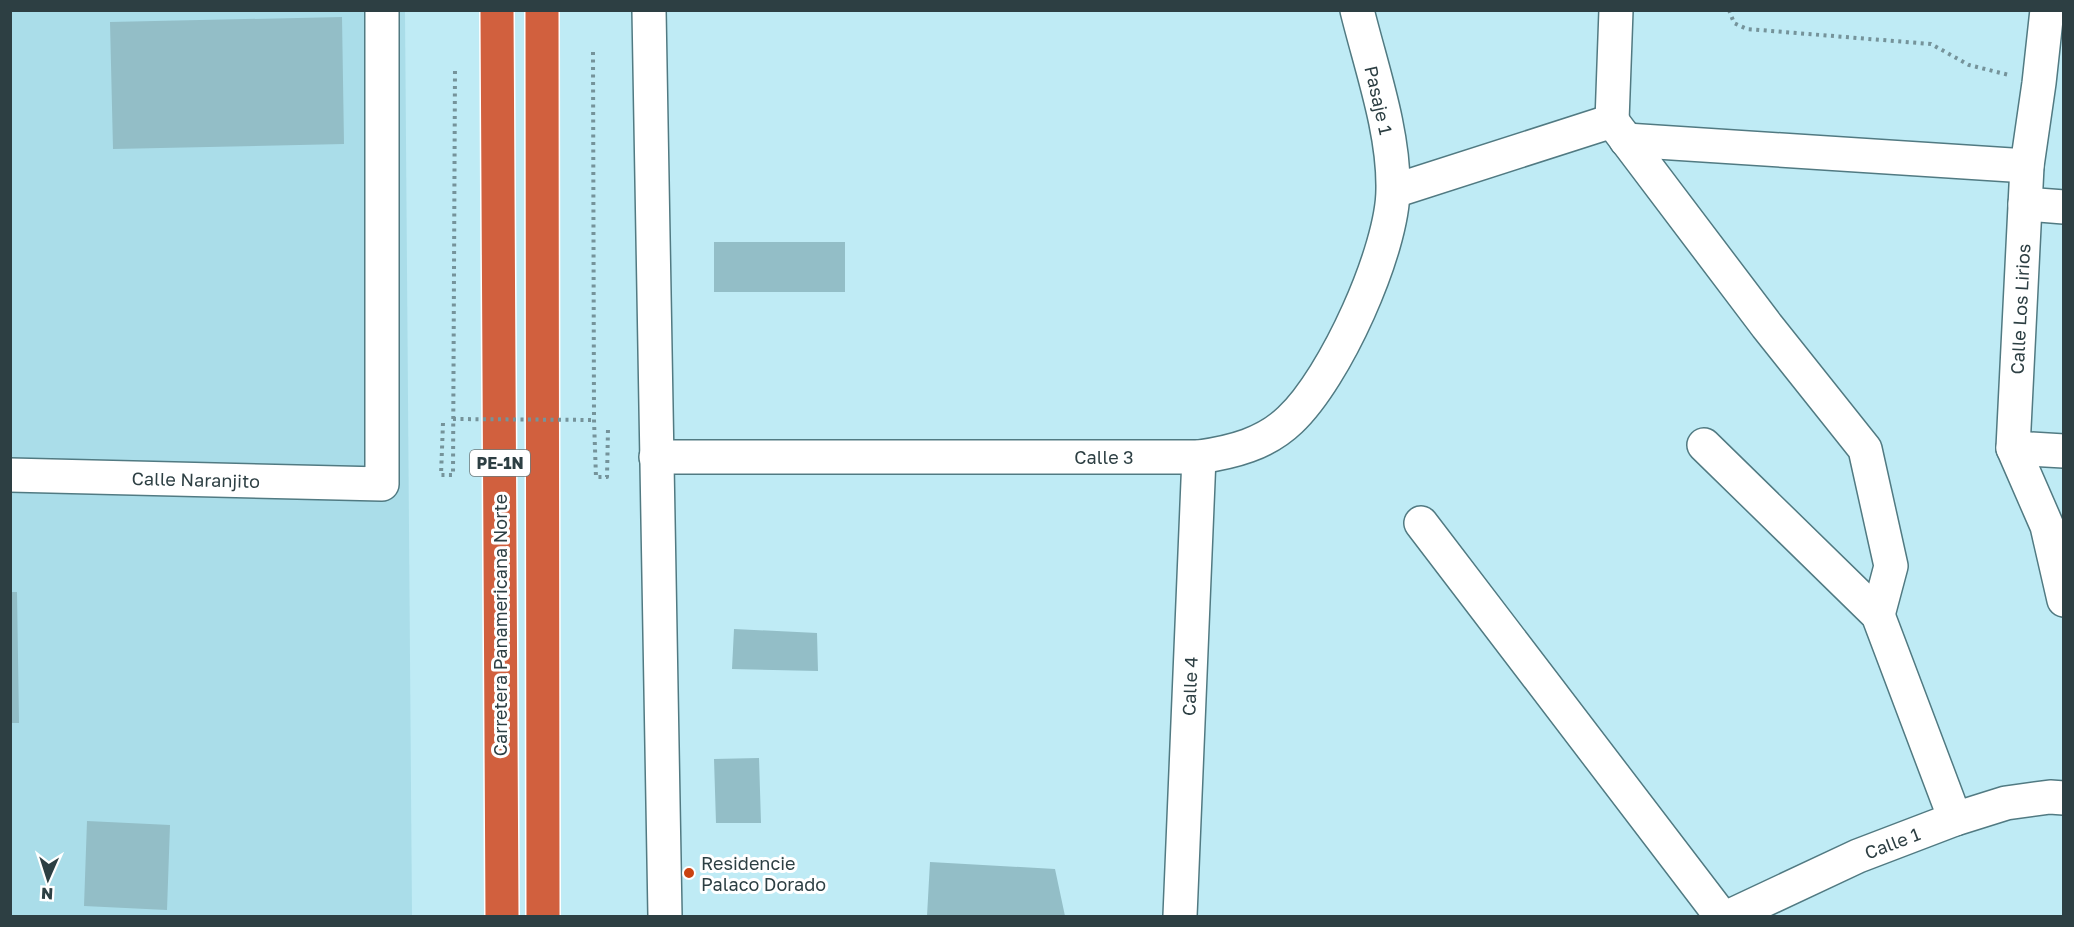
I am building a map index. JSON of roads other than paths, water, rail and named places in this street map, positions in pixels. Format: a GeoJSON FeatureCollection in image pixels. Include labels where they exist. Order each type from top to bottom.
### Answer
{"type":"FeatureCollection","features":[{"type":"Feature","properties":{"kind":"highway","name":"Carretera Panamericana Norte"},"geometry":{"type":"LineString","coordinates":[[497,10],[502,916]]}},
{"type":"Feature","properties":{"kind":"highway","name":"PE-1N"},"geometry":{"type":"LineString","coordinates":[[542,10],[543,916]]}},
{"type":"Feature","properties":{"kind":"street","name":"Calle Naranjito"},"geometry":{"type":"LineString","coordinates":[[10,475],[382,484],[382,10]]}},
{"type":"Feature","properties":{"kind":"street"},"geometry":{"type":"LineString","coordinates":[[649,10],[665,916]]}},
{"type":"Feature","properties":{"kind":"street","name":"Pasaje 1"},"geometry":{"type":"LineString","coordinates":[[1357,10],[1392,158],[1394,191]]}},
{"type":"Feature","properties":{"kind":"street"},"geometry":{"type":"LineString","coordinates":[[1616,10],[1619,130],[1760,317],[1865,449],[1891,566],[1878,615]]}},
{"type":"Feature","properties":{"kind":"street","name":"Calle Los Lirios"},"geometry":{"type":"LineString","coordinates":[[2047,10],[2027,166],[2013,448],[2047,526],[2064,600]]}},
{"type":"Feature","properties":{"kind":"street"},"geometry":{"type":"LineString","coordinates":[[1394,191],[1619,130],[2027,166]]}},
{"type":"Feature","properties":{"kind":"street","name":"Calle 3"},"geometry":{"type":"LineString","coordinates":[[656,457],[1199,457],[1227,453],[1251,446],[1291,420],[1313,393],[1339,351],[1376,269],[1388,229],[1394,191]]}},
{"type":"Feature","properties":{"kind":"street"},"geometry":{"type":"LineString","coordinates":[[2025,204],[2064,207]]}},
{"type":"Feature","properties":{"kind":"street"},"geometry":{"type":"LineString","coordinates":[[1704,445],[1878,615],[1955,819]]}},
{"type":"Feature","properties":{"kind":"street"},"geometry":{"type":"LineString","coordinates":[[2013,448],[2064,452]]}},
{"type":"Feature","properties":{"kind":"street","name":"Calle 4"},"geometry":{"type":"LineString","coordinates":[[1180,916],[1199,457]]}},
{"type":"Feature","properties":{"kind":"street"},"geometry":{"type":"LineString","coordinates":[[1421,524],[1721,916]]}},
{"type":"Feature","properties":{"kind":"street","name":"Calle 1"},"geometry":{"type":"LineString","coordinates":[[1730,916],[1858,855],[1955,819],[2006,803],[2050,797],[2064,798]]}},
{"type":"Feature","properties":{"kind":"place","name":"Residencie Palaco Dorado"},"geometry":{"type":"Point","coordinates":[689,873]}}]}
